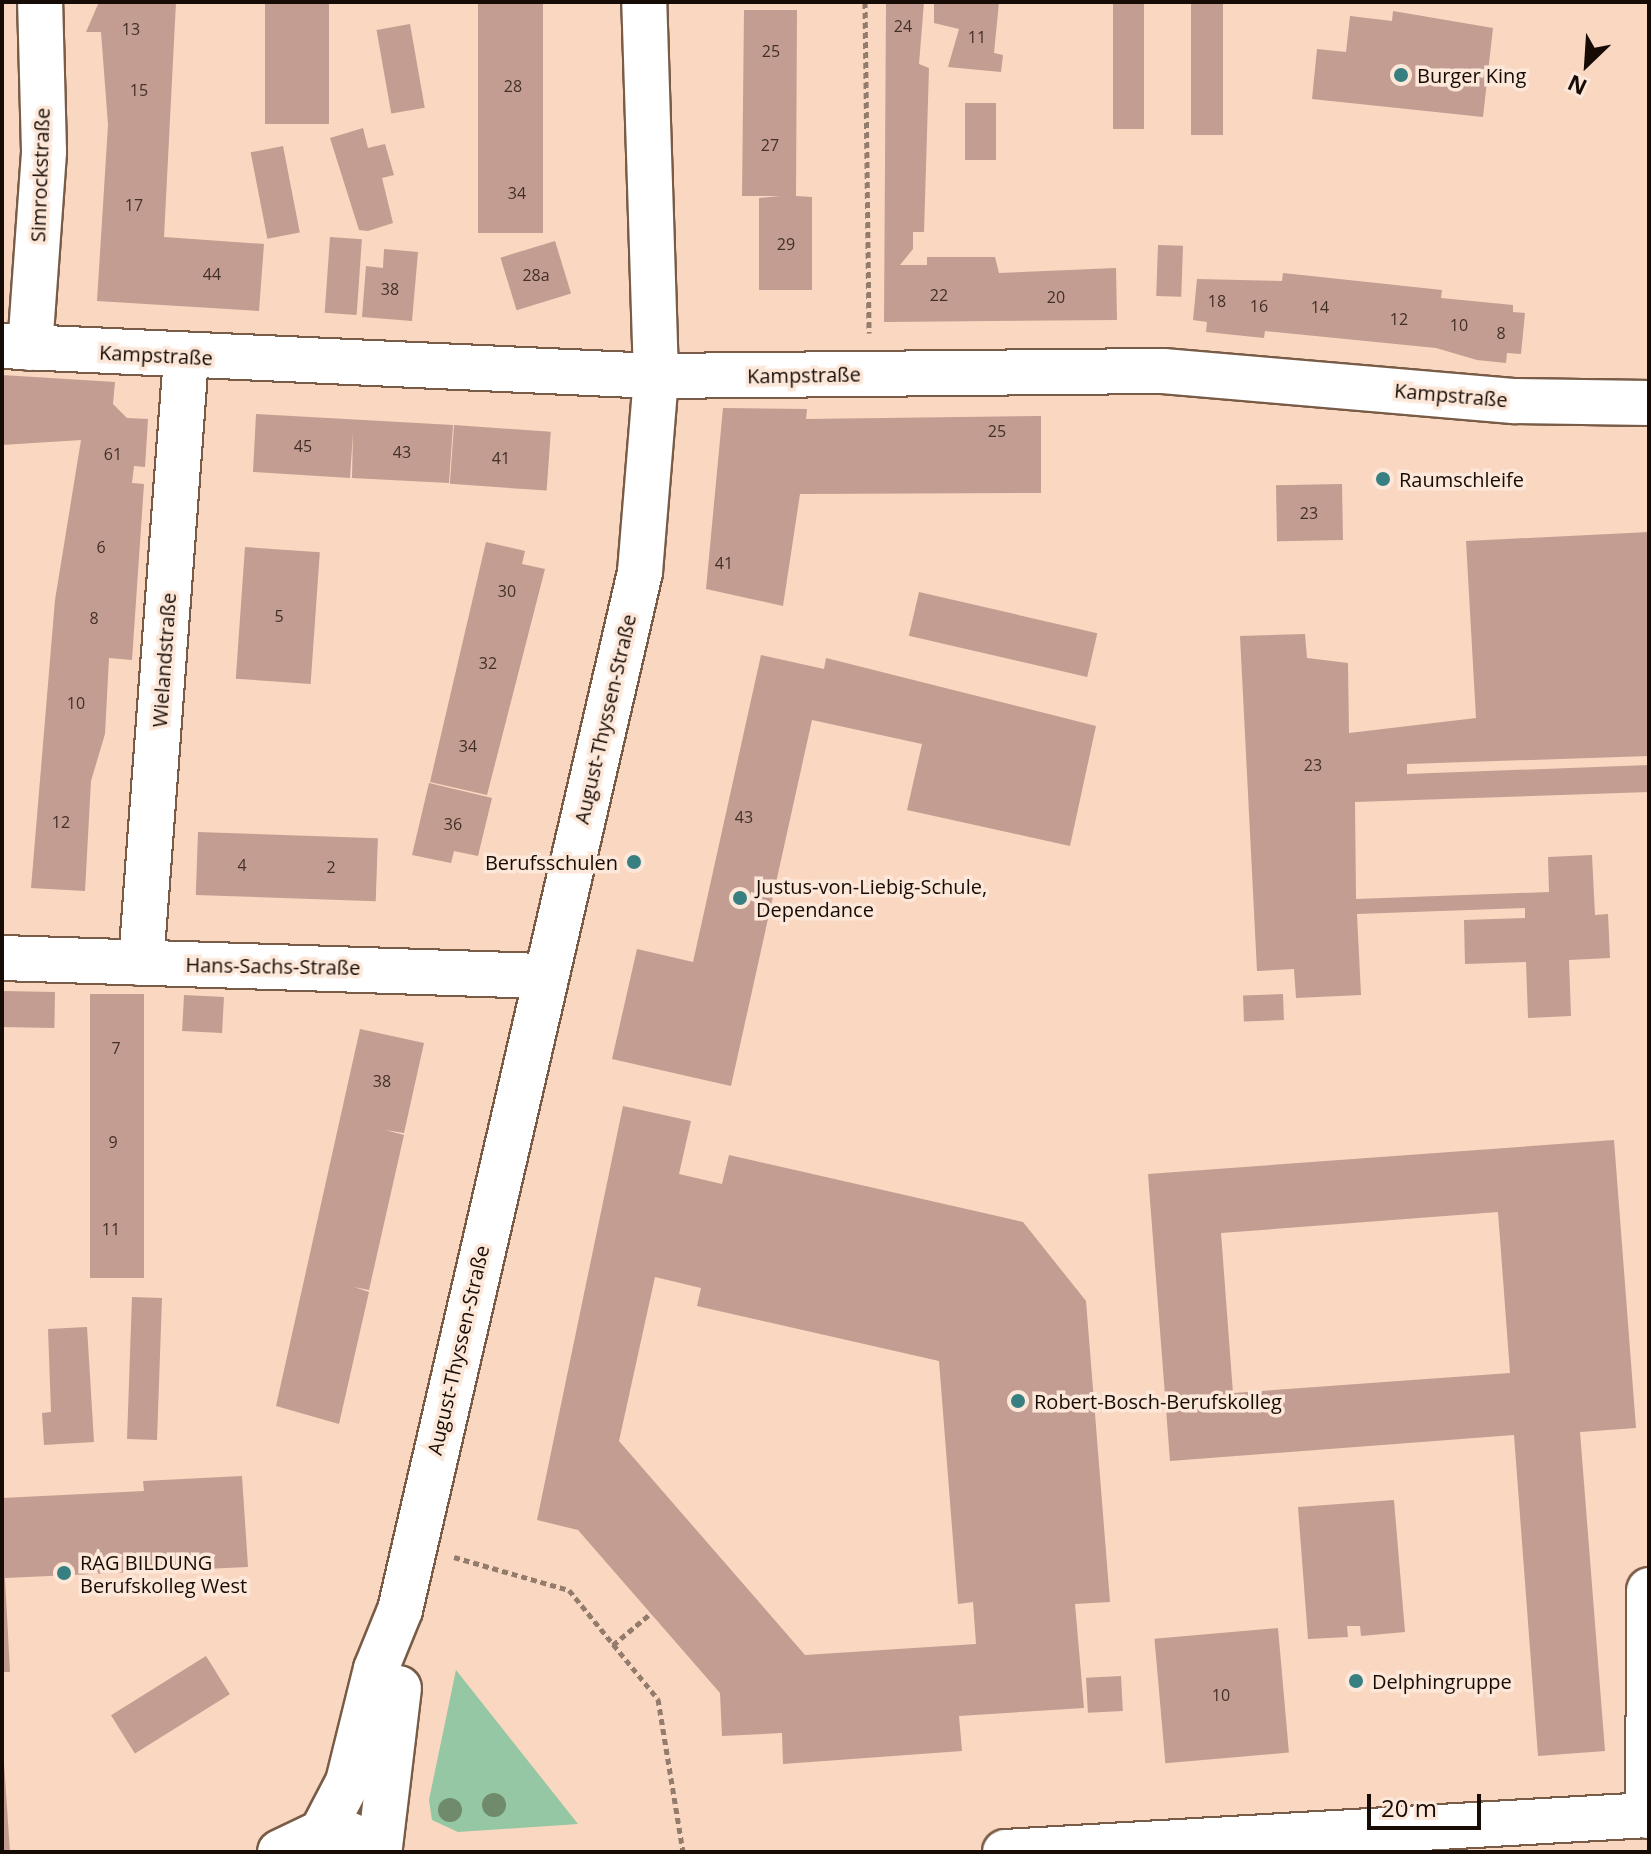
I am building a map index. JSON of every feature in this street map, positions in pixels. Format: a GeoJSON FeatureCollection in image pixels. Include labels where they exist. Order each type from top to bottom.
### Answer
{"type":"FeatureCollection","features":[{"type":"Feature","properties":{"kind":"street","name":"Simrockstraße"},"geometry":{"type":"LineString","coordinates":[[16,347],[44,151],[40,2]]}},
{"type":"Feature","properties":{"kind":"street","name":"August-Thyssen-Straße"},"geometry":{"type":"LineString","coordinates":[[322,1832],[348,1782],[376,1669],[400,1610],[543,976],[640,572],[656,376],[644,2]]}},
{"type":"Feature","properties":{"kind":"street","name":"Kampstraße"},"geometry":{"type":"LineString","coordinates":[[16,347],[656,376],[1163,371],[1649,403]]}},
{"type":"Feature","properties":{"kind":"street","name":"Wielandstraße"},"geometry":{"type":"LineString","coordinates":[[141,963],[186,357]]}},
{"type":"Feature","properties":{"kind":"street","name":"Kampstraße"},"geometry":{"type":"LineString","coordinates":[[1605,402],[1649,388]]}},
{"type":"Feature","properties":{"kind":"street","name":"Hans-Sachs-Straße"},"geometry":{"type":"LineString","coordinates":[[2,958],[543,976]]}},
{"type":"Feature","properties":{"kind":"street"},"geometry":{"type":"LineString","coordinates":[[1005,1852],[1649,1816],[1649,1590]]}},
{"type":"Feature","properties":{"kind":"street","name":"August-Thyssen-Straße"},"geometry":{"type":"LineString","coordinates":[[382,1849],[401,1676],[400,1610]]}},
{"type":"Feature","properties":{"kind":"street"},"geometry":{"type":"LineString","coordinates":[[280,1852],[322,1832],[382,1849]]}},
{"type":"Feature","properties":{"kind":"path"},"geometry":{"type":"LineString","coordinates":[[865,2],[869,374]]}},
{"type":"Feature","properties":{"kind":"path"},"geometry":{"type":"LineString","coordinates":[[414,1546],[569,1590],[658,1699],[683,1852]]}},
{"type":"Feature","properties":{"kind":"path"},"geometry":{"type":"LineString","coordinates":[[613,1645],[651,1613]]}},
{"type":"Feature","properties":{"kind":"green space"},"geometry":{"type":"Polygon","coordinates":[[[456,1670],[578,1824],[458,1832],[432,1820],[429,1800],[456,1670]]]}},
{"type":"Feature","properties":{"kind":"building"},"geometry":{"type":"Polygon","coordinates":[[[99,2],[176,2],[164,237],[264,244],[259,311],[97,301],[108,125],[101,32],[86,32],[99,2]]]}},
{"type":"Feature","properties":{"kind":"building"},"geometry":{"type":"Polygon","coordinates":[[[265,2],[329,2],[329,124],[265,124],[265,2]]]}},
{"type":"Feature","properties":{"kind":"building"},"geometry":{"type":"Polygon","coordinates":[[[478,2],[543,2],[543,233],[478,233],[478,2]]]}},
{"type":"Feature","properties":{"kind":"building"},"geometry":{"type":"Polygon","coordinates":[[[886,2],[924,2],[919,64],[929,68],[924,232],[913,232],[913,249],[900,265],[927,265],[927,257],[995,257],[999,273],[1116,268],[1117,320],[884,322],[886,2]]]}},
{"type":"Feature","properties":{"kind":"building"},"geometry":{"type":"Polygon","coordinates":[[[934,2],[999,2],[994,53],[1003,55],[1001,72],[948,67],[959,29],[934,23],[934,2]]]}},
{"type":"Feature","properties":{"kind":"building"},"geometry":{"type":"Polygon","coordinates":[[[1113,2],[1144,2],[1144,129],[1113,129],[1113,2]]]}},
{"type":"Feature","properties":{"kind":"building"},"geometry":{"type":"Polygon","coordinates":[[[1191,2],[1223,2],[1223,135],[1191,135],[1191,2]]]}},
{"type":"Feature","properties":{"kind":"building"},"geometry":{"type":"Polygon","coordinates":[[[744,10],[797,10],[796,196],[812,197],[812,290],[759,290],[759,198],[780,196],[742,196],[744,10]]]}},
{"type":"Feature","properties":{"kind":"building","name":"Burger King"},"geometry":{"type":"Polygon","coordinates":[[[1393,11],[1493,28],[1483,117],[1312,99],[1317,49],[1346,52],[1350,16],[1392,21],[1393,11]]]}},
{"type":"Feature","properties":{"kind":"building"},"geometry":{"type":"Polygon","coordinates":[[[410,24],[425,108],[391,114],[377,30],[410,24]]]}},
{"type":"Feature","properties":{"kind":"building"},"geometry":{"type":"Polygon","coordinates":[[[965,103],[996,103],[996,160],[965,160],[965,103]]]}},
{"type":"Feature","properties":{"kind":"building"},"geometry":{"type":"Polygon","coordinates":[[[363,128],[368,148],[385,144],[394,175],[382,178],[393,223],[368,231],[359,230],[330,138],[363,128]]]}},
{"type":"Feature","properties":{"kind":"building"},"geometry":{"type":"Polygon","coordinates":[[[283,146],[300,232],[267,239],[251,152],[283,146]]]}},
{"type":"Feature","properties":{"kind":"building"},"geometry":{"type":"Polygon","coordinates":[[[330,237],[362,239],[357,315],[325,313],[330,237]]]}},
{"type":"Feature","properties":{"kind":"building"},"geometry":{"type":"Polygon","coordinates":[[[555,241],[571,294],[517,310],[500,258],[555,241]]]}},
{"type":"Feature","properties":{"kind":"building"},"geometry":{"type":"Polygon","coordinates":[[[1158,245],[1183,246],[1181,297],[1156,296],[1158,245]]]}},
{"type":"Feature","properties":{"kind":"building"},"geometry":{"type":"Polygon","coordinates":[[[384,249],[418,252],[412,321],[362,317],[366,266],[383,268],[384,249]]]}},
{"type":"Feature","properties":{"kind":"building"},"geometry":{"type":"Polygon","coordinates":[[[1283,273],[1442,290],[1441,298],[1513,305],[1513,312],[1525,313],[1521,354],[1507,353],[1506,363],[1477,360],[1436,348],[1265,331],[1264,338],[1206,332],[1207,322],[1193,320],[1197,279],[1282,281],[1283,273]]]}},
{"type":"Feature","properties":{"kind":"building"},"geometry":{"type":"Polygon","coordinates":[[[2,375],[115,382],[113,404],[127,418],[148,419],[145,467],[134,466],[132,483],[144,484],[132,660],[109,658],[105,734],[91,781],[85,891],[31,888],[55,600],[81,440],[2,445],[2,375]]]}},
{"type":"Feature","properties":{"kind":"building"},"geometry":{"type":"Polygon","coordinates":[[[723,408],[807,409],[806,419],[1041,416],[1041,493],[800,494],[783,606],[706,589],[723,408]]]}},
{"type":"Feature","properties":{"kind":"building"},"geometry":{"type":"Polygon","coordinates":[[[256,414],[453,425],[449,483],[352,478],[353,432],[350,478],[253,472],[256,414]]]}},
{"type":"Feature","properties":{"kind":"building"},"geometry":{"type":"Polygon","coordinates":[[[454,425],[551,432],[547,491],[450,484],[454,425]]]}},
{"type":"Feature","properties":{"kind":"building"},"geometry":{"type":"Polygon","coordinates":[[[1342,484],[1343,540],[1277,541],[1276,485],[1342,484]]]}},
{"type":"Feature","properties":{"kind":"building"},"geometry":{"type":"Polygon","coordinates":[[[1649,532],[1649,756],[1407,764],[1407,774],[1649,765],[1649,792],[1355,802],[1356,899],[1549,892],[1548,857],[1592,855],[1595,915],[1608,914],[1610,958],[1569,960],[1571,1016],[1528,1018],[1526,962],[1465,964],[1464,920],[1525,918],[1525,908],[1357,914],[1361,995],[1296,998],[1294,969],[1257,971],[1240,636],[1305,634],[1307,658],[1348,663],[1349,733],[1476,718],[1466,541],[1649,532]]]}},
{"type":"Feature","properties":{"kind":"building"},"geometry":{"type":"Polygon","coordinates":[[[486,542],[525,551],[522,564],[545,569],[487,795],[430,782],[486,542]]]}},
{"type":"Feature","properties":{"kind":"building"},"geometry":{"type":"Polygon","coordinates":[[[245,547],[320,552],[311,684],[236,679],[245,547]]]}},
{"type":"Feature","properties":{"kind":"building"},"geometry":{"type":"Polygon","coordinates":[[[919,592],[1097,633],[1087,677],[909,636],[919,592]]]}},
{"type":"Feature","properties":{"kind":"building","name":"Justus-von-Liebig-Schule, Dependance"},"geometry":{"type":"Polygon","coordinates":[[[761,655],[824,669],[826,658],[1096,726],[1070,846],[907,810],[922,744],[812,720],[731,1086],[612,1059],[637,949],[693,962],[761,655]]]}},
{"type":"Feature","properties":{"kind":"building"},"geometry":{"type":"Polygon","coordinates":[[[429,783],[492,798],[478,856],[454,851],[451,863],[412,855],[429,783]]]}},
{"type":"Feature","properties":{"kind":"building"},"geometry":{"type":"Polygon","coordinates":[[[198,832],[378,838],[376,901],[196,895],[198,832]]]}},
{"type":"Feature","properties":{"kind":"building"},"geometry":{"type":"Polygon","coordinates":[[[2,991],[55,992],[54,1028],[2,1027],[2,991]]]}},
{"type":"Feature","properties":{"kind":"building"},"geometry":{"type":"Polygon","coordinates":[[[90,994],[144,994],[144,1278],[90,1278],[90,994]]]}},
{"type":"Feature","properties":{"kind":"building"},"geometry":{"type":"Polygon","coordinates":[[[1283,994],[1284,1020],[1244,1021],[1243,995],[1283,994]]]}},
{"type":"Feature","properties":{"kind":"building"},"geometry":{"type":"Polygon","coordinates":[[[184,995],[224,997],[222,1033],[182,1031],[184,995]]]}},
{"type":"Feature","properties":{"kind":"building"},"geometry":{"type":"Polygon","coordinates":[[[360,1029],[424,1043],[404,1133],[385,1130],[404,1135],[369,1290],[354,1287],[369,1292],[339,1424],[276,1406],[360,1029]]]}},
{"type":"Feature","properties":{"kind":"building","name":"Robert-Bosch-Berufskolleg"},"geometry":{"type":"Polygon","coordinates":[[[623,1106],[691,1121],[679,1174],[722,1184],[729,1155],[1023,1222],[1086,1301],[1110,1602],[1075,1604],[1084,1708],[959,1716],[962,1751],[783,1764],[782,1733],[722,1736],[720,1693],[578,1530],[537,1520],[623,1106]],[[655,1277],[619,1441],[805,1655],[976,1644],[973,1602],[958,1604],[939,1361],[697,1306],[701,1288],[655,1277]]]}},
{"type":"Feature","properties":{"kind":"building"},"geometry":{"type":"Polygon","coordinates":[[[1614,1140],[1636,1428],[1580,1432],[1605,1751],[1538,1756],[1514,1435],[1170,1461],[1148,1174],[1614,1140]],[[1498,1212],[1221,1233],[1233,1393],[1510,1373],[1498,1212]]]}},
{"type":"Feature","properties":{"kind":"building"},"geometry":{"type":"Polygon","coordinates":[[[132,1297],[162,1298],[157,1440],[127,1439],[132,1297]]]}},
{"type":"Feature","properties":{"kind":"building"},"geometry":{"type":"Polygon","coordinates":[[[87,1327],[94,1442],[44,1445],[42,1413],[51,1412],[48,1329],[87,1327]]]}},
{"type":"Feature","properties":{"kind":"building","name":"RAG BILDUNG Berufskolleg West"},"geometry":{"type":"Polygon","coordinates":[[[242,1476],[248,1567],[5,1578],[10,1672],[2,1672],[2,1498],[144,1491],[143,1481],[242,1476]]]}},
{"type":"Feature","properties":{"kind":"building"},"geometry":{"type":"Polygon","coordinates":[[[1394,1500],[1405,1632],[1361,1636],[1360,1626],[1347,1626],[1348,1637],[1308,1639],[1298,1507],[1394,1500]]]}},
{"type":"Feature","properties":{"kind":"building"},"geometry":{"type":"Polygon","coordinates":[[[1278,1628],[1289,1753],[1165,1763],[1154,1639],[1278,1628]]]}},
{"type":"Feature","properties":{"kind":"building"},"geometry":{"type":"Polygon","coordinates":[[[206,1656],[230,1694],[135,1754],[111,1715],[206,1656]]]}},
{"type":"Feature","properties":{"kind":"building"},"geometry":{"type":"Polygon","coordinates":[[[1121,1676],[1123,1711],[1088,1713],[1086,1678],[1121,1676]]]}},
{"type":"Feature","properties":{"kind":"building"},"geometry":{"type":"Polygon","coordinates":[[[4,1763],[10,1852],[2,1852],[4,1763]]]}},
{"type":"Feature","properties":{"kind":"place","name":"Burger King"},"geometry":{"type":"Point","coordinates":[1401,75]}},
{"type":"Feature","properties":{"kind":"place","name":"Raumschleife"},"geometry":{"type":"Point","coordinates":[1383,479]}},
{"type":"Feature","properties":{"kind":"place","name":"Berufsschulen"},"geometry":{"type":"Point","coordinates":[634,862]}},
{"type":"Feature","properties":{"kind":"place","name":"Justus-von-Liebig-Schule, Dependance"},"geometry":{"type":"Point","coordinates":[740,898]}},
{"type":"Feature","properties":{"kind":"place","name":"Robert-Bosch-Berufskolleg"},"geometry":{"type":"Point","coordinates":[1018,1401]}},
{"type":"Feature","properties":{"kind":"place","name":"RAG BILDUNG Berufskolleg West"},"geometry":{"type":"Point","coordinates":[64,1573]}},
{"type":"Feature","properties":{"kind":"place","name":"Delphingruppe"},"geometry":{"type":"Point","coordinates":[1356,1681]}}]}
